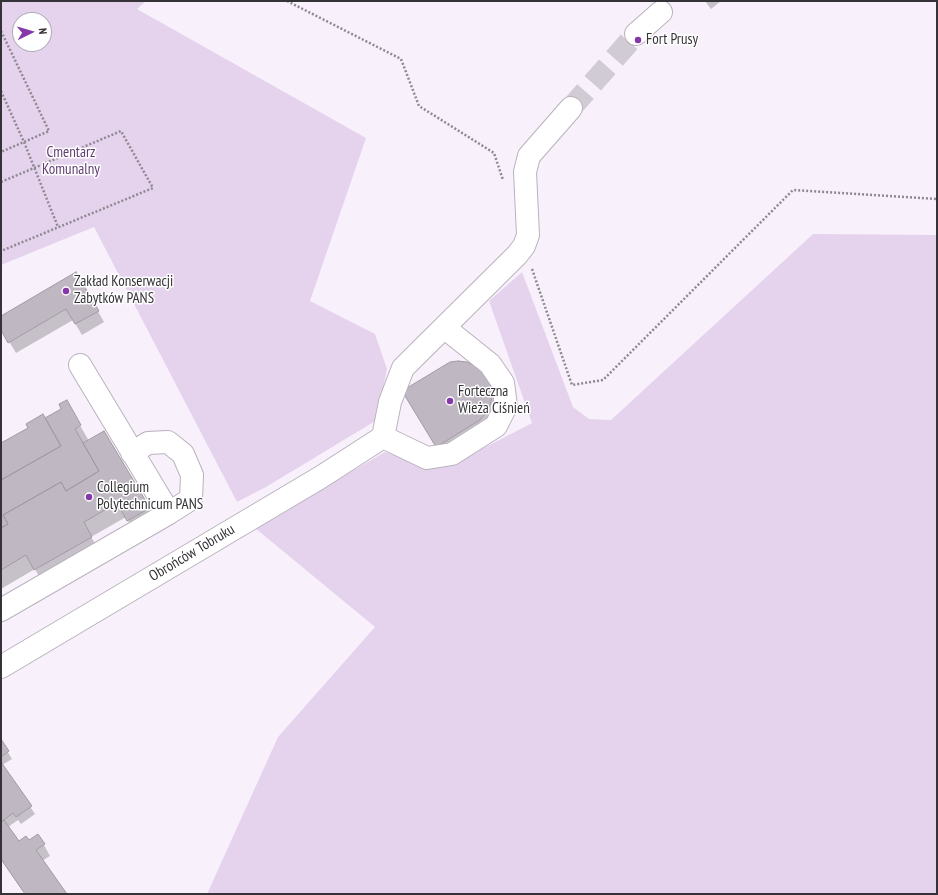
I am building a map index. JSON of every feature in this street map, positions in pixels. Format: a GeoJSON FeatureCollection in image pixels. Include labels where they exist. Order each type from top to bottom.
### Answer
{"type":"FeatureCollection","features":[{"type":"Feature","properties":{"kind":"street"},"geometry":{"type":"LineString","coordinates":[[636,34],[661,12]]}},
{"type":"Feature","properties":{"kind":"street"},"geometry":{"type":"LineString","coordinates":[[445,328],[490,364],[503,383],[506,406],[496,426],[452,454],[427,458],[383,437],[390,402],[403,368],[445,328],[517,255],[524,246],[528,235],[525,172],[529,156],[571,108]]}},
{"type":"Feature","properties":{"kind":"street"},"geometry":{"type":"LineString","coordinates":[[80,365],[169,513]]}},
{"type":"Feature","properties":{"kind":"street","name":"Obrońców Tobruku"},"geometry":{"type":"LineString","coordinates":[[1,668],[321,476],[383,437]]}},
{"type":"Feature","properties":{"kind":"street"},"geometry":{"type":"LineString","coordinates":[[1,610],[191,499],[192,475],[183,454],[168,442],[148,443],[132,453]]}},
{"type":"Feature","properties":{"kind":"path"},"geometry":{"type":"LineString","coordinates":[[287,1],[401,59],[419,106],[494,153],[503,182]]}},
{"type":"Feature","properties":{"kind":"path"},"geometry":{"type":"LineString","coordinates":[[1,31],[50,131],[1,152]]}},
{"type":"Feature","properties":{"kind":"path"},"geometry":{"type":"LineString","coordinates":[[1,91],[24,142],[58,227]]}},
{"type":"Feature","properties":{"kind":"path"},"geometry":{"type":"LineString","coordinates":[[1,182],[121,131],[153,188],[1,251]]}},
{"type":"Feature","properties":{"kind":"path"},"geometry":{"type":"LineString","coordinates":[[524,246],[572,385],[603,380],[793,190],[937,199]]}},
{"type":"Feature","properties":{"kind":"green space","name":"Cmentarz Komunalny"},"geometry":{"type":"Polygon","coordinates":[[[1,1],[146,1],[137,9],[366,138],[310,301],[375,334],[387,369],[377,420],[266,487],[237,502],[94,227],[1,265],[1,1]]]}},
{"type":"Feature","properties":{"kind":"green space"},"geometry":{"type":"Polygon","coordinates":[[[813,234],[937,235],[937,894],[207,894],[278,737],[375,627],[255,528],[385,452],[433,468],[478,451],[532,423],[489,301],[522,272],[573,407],[589,419],[611,420],[813,234]]]}},
{"type":"Feature","properties":{"kind":"building","name":"Zakład Konserwacji Zabytków PANS"},"geometry":{"type":"Polygon","coordinates":[[[76,272],[99,311],[75,324],[66,309],[8,343],[1,330],[1,316],[76,272]]]}},
{"type":"Feature","properties":{"kind":"building","name":"Forteczna Wieża Ciśnień"},"geometry":{"type":"Polygon","coordinates":[[[450,362],[467,362],[476,366],[483,372],[491,387],[492,397],[490,405],[480,420],[436,447],[402,391],[450,362]]]}},
{"type":"Feature","properties":{"kind":"building"},"geometry":{"type":"Polygon","coordinates":[[[67,400],[81,425],[75,429],[99,471],[66,491],[61,482],[3,515],[8,524],[1,528],[1,480],[61,446],[45,418],[61,409],[59,404],[67,400]]]}},
{"type":"Feature","properties":{"kind":"building"},"geometry":{"type":"Polygon","coordinates":[[[43,414],[61,446],[1,480],[1,443],[28,428],[26,424],[43,414]]]}},
{"type":"Feature","properties":{"kind":"building","name":"Collegium Polytechnicum PANS"},"geometry":{"type":"Polygon","coordinates":[[[104,431],[150,508],[127,521],[117,503],[84,522],[92,537],[34,570],[26,555],[1,570],[1,528],[8,524],[3,515],[61,482],[66,491],[99,471],[83,443],[104,431]]]}},
{"type":"Feature","properties":{"kind":"building"},"geometry":{"type":"Polygon","coordinates":[[[1,739],[9,751],[1,757],[1,739]]]}},
{"type":"Feature","properties":{"kind":"building"},"geometry":{"type":"Polygon","coordinates":[[[1,762],[32,806],[16,817],[13,813],[1,822],[1,762]]]}},
{"type":"Feature","properties":{"kind":"building"},"geometry":{"type":"Polygon","coordinates":[[[4,820],[19,841],[26,836],[29,840],[38,834],[45,844],[36,850],[67,894],[25,894],[1,859],[1,822],[4,820]]]}},
{"type":"Feature","properties":{"kind":"tunnel"},"geometry":{"type":"LineString","coordinates":[[571,108],[636,34]]}},
{"type":"Feature","properties":{"kind":"place","name":"Fort Prusy"},"geometry":{"type":"Point","coordinates":[638,40]}},
{"type":"Feature","properties":{"kind":"place","name":"Zakład Konserwacji Zabytków PANS"},"geometry":{"type":"Point","coordinates":[66,291]}},
{"type":"Feature","properties":{"kind":"place","name":"Forteczna Wieża Ciśnień"},"geometry":{"type":"Point","coordinates":[450,401]}},
{"type":"Feature","properties":{"kind":"place","name":"Collegium Polytechnicum PANS"},"geometry":{"type":"Point","coordinates":[89,497]}}]}
